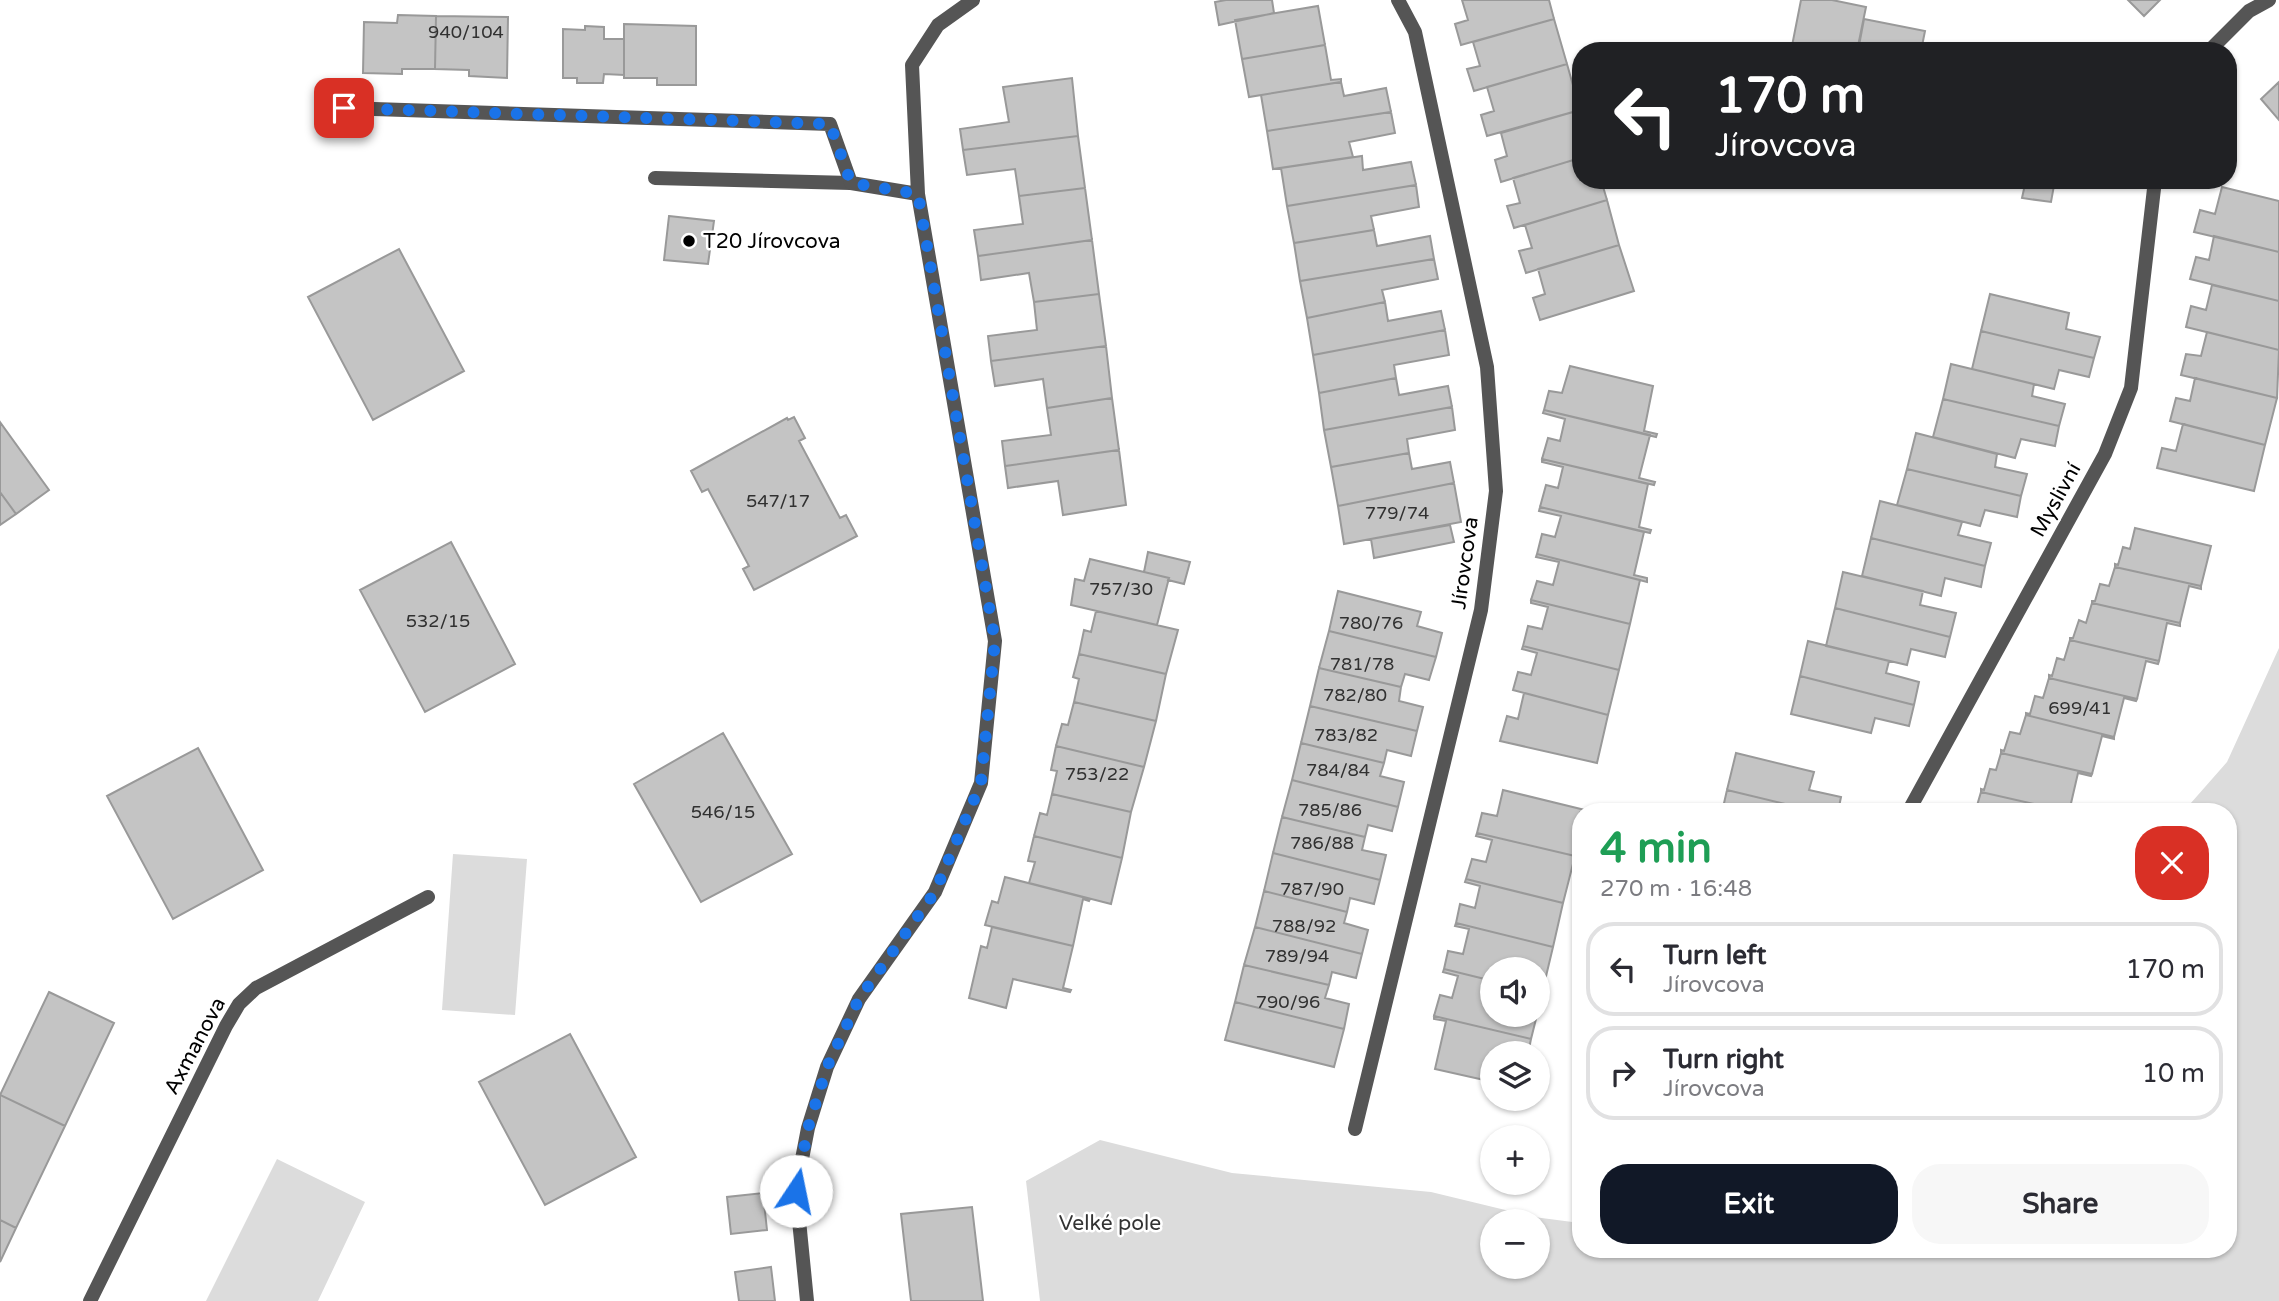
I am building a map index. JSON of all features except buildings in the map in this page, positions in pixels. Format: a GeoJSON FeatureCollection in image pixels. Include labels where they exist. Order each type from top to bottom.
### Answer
{"type":"FeatureCollection","features":[{"type":"Feature","properties":{"kind":"street"},"geometry":{"type":"LineString","coordinates":[[807,1301],[796,1191],[808,1128],[827,1067],[859,999],[935,892],[981,783],[995,641],[918,194],[912,65],[939,25],[973,0]]}},
{"type":"Feature","properties":{"kind":"street","name":"Jírovcova"},"geometry":{"type":"LineString","coordinates":[[1355,1129],[1481,610],[1496,491],[1487,367],[1415,32],[1398,0]]}},
{"type":"Feature","properties":{"kind":"street"},"geometry":{"type":"LineString","coordinates":[[2218,42],[2249,11],[2269,0]]}},
{"type":"Feature","properties":{"kind":"street"},"geometry":{"type":"LineString","coordinates":[[344,108],[830,124],[851,183]]}},
{"type":"Feature","properties":{"kind":"street"},"geometry":{"type":"LineString","coordinates":[[655,178],[851,183],[918,194]]}},
{"type":"Feature","properties":{"kind":"street","name":"Myslivní"},"geometry":{"type":"LineString","coordinates":[[1913,803],[2109,443],[2131,388],[2154,189]]}},
{"type":"Feature","properties":{"kind":"street","name":"Axmanova"},"geometry":{"type":"LineString","coordinates":[[90,1301],[239,1004],[256,988],[428,897]]}},
{"type":"Feature","properties":{"kind":"green space","name":"Velké pole"},"geometry":{"type":"Polygon","coordinates":[[[2279,648],[2279,1301],[1040,1301],[1026,1181],[1100,1140],[1232,1173],[1431,1192],[1501,1209],[1480,1209],[1480,1279],[1550,1279],[1550,1219],[1572,1222],[1572,1258],[2237,1258],[2237,803],[2191,803],[2227,762],[2279,648]]]}},
{"type":"Feature","properties":{"kind":"green space"},"geometry":{"type":"Polygon","coordinates":[[[453,854],[527,859],[515,1015],[442,1010],[453,854]]]}},
{"type":"Feature","properties":{"kind":"green space"},"geometry":{"type":"Polygon","coordinates":[[[277,1159],[365,1202],[318,1301],[206,1301],[277,1159]]]}},
{"type":"Feature","properties":{"kind":"place","name":"T20 Jírovcova"},"geometry":{"type":"Point","coordinates":[689,241]}},
{"type":"Feature","properties":{"kind":"route"},"geometry":{"type":"LineString","coordinates":[[344,108],[830,124],[851,183],[918,194],[995,641],[981,783],[935,892],[859,999],[827,1067],[808,1128],[796,1191]]}}]}
